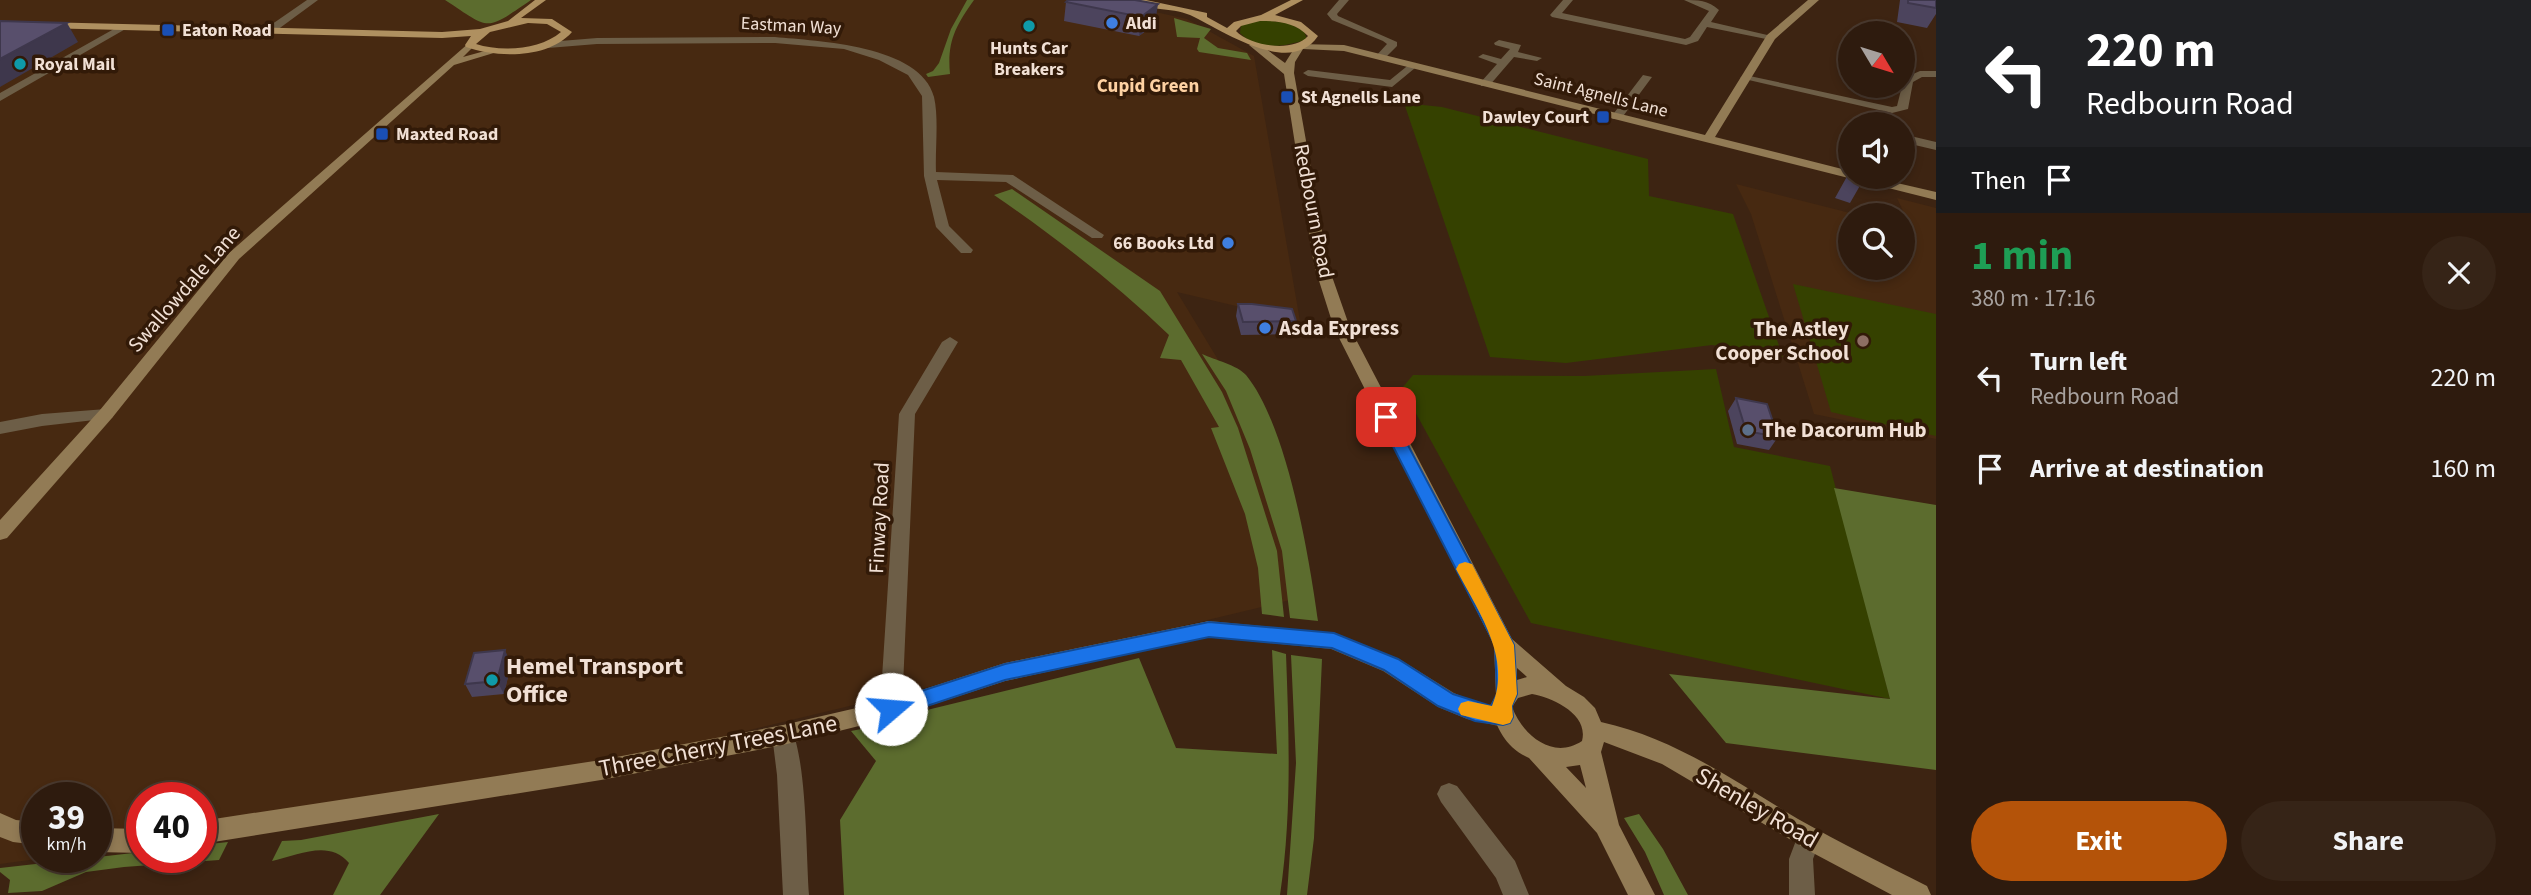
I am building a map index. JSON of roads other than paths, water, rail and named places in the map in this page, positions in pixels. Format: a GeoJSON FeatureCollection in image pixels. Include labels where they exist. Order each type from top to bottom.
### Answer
{"type":"FeatureCollection","features":[{"type":"Feature","properties":{"kind":"main road"},"geometry":{"type":"LineString","coordinates":[[506,24],[541,0]]}},
{"type":"Feature","properties":{"kind":"main road"},"geometry":{"type":"LineString","coordinates":[[1132,0],[1194,14],[1297,23],[1311,32],[1312,40],[1300,46],[1273,48],[1254,45],[1194,14]]}},
{"type":"Feature","properties":{"kind":"main road"},"geometry":{"type":"LineString","coordinates":[[549,20],[546,12],[553,1]]}},
{"type":"Feature","properties":{"kind":"main road"},"geometry":{"type":"LineString","coordinates":[[1260,18],[1296,2]]}},
{"type":"Feature","properties":{"kind":"main road"},"geometry":{"type":"LineString","coordinates":[[1296,2],[1293,16],[1297,23]]}},
{"type":"Feature","properties":{"kind":"main road"},"geometry":{"type":"LineString","coordinates":[[1233,34],[1234,26],[1248,19]]}},
{"type":"Feature","properties":{"kind":"main road"},"geometry":{"type":"LineString","coordinates":[[442,35],[492,52],[548,45],[567,32],[549,20],[528,20],[485,32],[470,43]]}},
{"type":"Feature","properties":{"kind":"main road"},"geometry":{"type":"LineString","coordinates":[[0,24],[442,35],[485,32]]}},
{"type":"Feature","properties":{"kind":"street"},"geometry":{"type":"LineString","coordinates":[[269,31],[313,0]]}},
{"type":"Feature","properties":{"kind":"street"},"geometry":{"type":"LineString","coordinates":[[1344,0],[1332,14],[1335,18],[1387,39],[1393,44],[1380,57]]}},
{"type":"Feature","properties":{"kind":"street"},"geometry":{"type":"LineString","coordinates":[[1568,0],[1555,15],[1674,41],[1691,41],[1714,10],[1706,4],[1689,0]]}},
{"type":"Feature","properties":{"kind":"street"},"geometry":{"type":"LineString","coordinates":[[1708,139],[1771,37],[1814,0]]}},
{"type":"Feature","properties":{"kind":"street"},"geometry":{"type":"LineString","coordinates":[[1704,23],[1771,37]]}},
{"type":"Feature","properties":{"kind":"street"},"geometry":{"type":"LineString","coordinates":[[0,98],[124,27]]}},
{"type":"Feature","properties":{"kind":"street","name":"Eastman Way"},"geometry":{"type":"LineString","coordinates":[[567,32],[597,41]]}},
{"type":"Feature","properties":{"kind":"street","name":"Saint Agnells Lane"},"geometry":{"type":"LineString","coordinates":[[1311,32],[1344,48]]}},
{"type":"Feature","properties":{"kind":"street","name":"Eastman Way"},"geometry":{"type":"LineString","coordinates":[[548,45],[597,41],[818,42],[883,58],[912,73],[928,96],[930,176],[943,227],[966,250]]}},
{"type":"Feature","properties":{"kind":"street","name":"Swallowdale Lane"},"geometry":{"type":"LineString","coordinates":[[0,533],[20,507],[106,414],[234,256],[452,63],[470,43]]}},
{"type":"Feature","properties":{"kind":"street"},"geometry":{"type":"LineString","coordinates":[[1485,84],[1514,54],[1517,47],[1499,43]]}},
{"type":"Feature","properties":{"kind":"street"},"geometry":{"type":"LineString","coordinates":[[1254,45],[1268,53],[1289,73]]}},
{"type":"Feature","properties":{"kind":"street"},"geometry":{"type":"LineString","coordinates":[[1289,73],[1290,62],[1300,46]]}},
{"type":"Feature","properties":{"kind":"street","name":"Saint Agnells Lane"},"geometry":{"type":"LineString","coordinates":[[1300,46],[1344,48],[1838,172]]}},
{"type":"Feature","properties":{"kind":"street","name":"Swallowdale Lane"},"geometry":{"type":"LineString","coordinates":[[452,63],[492,52]]}},
{"type":"Feature","properties":{"kind":"street"},"geometry":{"type":"LineString","coordinates":[[1514,54],[1537,58]]}},
{"type":"Feature","properties":{"kind":"street"},"geometry":{"type":"LineString","coordinates":[[1483,57],[1505,63]]}},
{"type":"Feature","properties":{"kind":"street"},"geometry":{"type":"LineString","coordinates":[[1308,74],[1334,71],[1392,84],[1411,66]]}},
{"type":"Feature","properties":{"kind":"street","name":"Redbourn Road"},"geometry":{"type":"LineString","coordinates":[[1289,73],[1321,264],[1342,328],[1505,645],[1558,692]]}},
{"type":"Feature","properties":{"kind":"street"},"geometry":{"type":"LineString","coordinates":[[1745,78],[1892,110],[1902,109],[1908,80],[1920,74],[1936,74]]}},
{"type":"Feature","properties":{"kind":"street"},"geometry":{"type":"LineString","coordinates":[[1617,117],[1647,77]]}},
{"type":"Feature","properties":{"kind":"street"},"geometry":{"type":"LineString","coordinates":[[1915,141],[1936,146]]}},
{"type":"Feature","properties":{"kind":"street"},"geometry":{"type":"LineString","coordinates":[[930,176],[1009,178],[1097,235]]}},
{"type":"Feature","properties":{"kind":"street"},"geometry":{"type":"LineString","coordinates":[[1907,189],[1936,196]]}},
{"type":"Feature","properties":{"kind":"street","name":"Finway Road"},"geometry":{"type":"LineString","coordinates":[[891,709],[907,414],[950,342]]}},
{"type":"Feature","properties":{"kind":"street"},"geometry":{"type":"LineString","coordinates":[[0,428],[42,420],[106,414]]}},
{"type":"Feature","properties":{"kind":"street","name":"Three Cherry Trees Lane"},"geometry":{"type":"LineString","coordinates":[[217,830],[601,769],[783,735],[891,709],[1005,672],[1209,629],[1334,641],[1391,665],[1446,700],[1475,712],[1503,717]]}},
{"type":"Feature","properties":{"kind":"street","name":"Redbourn Road"},"geometry":{"type":"LineString","coordinates":[[1505,645],[1507,694]]}},
{"type":"Feature","properties":{"kind":"street"},"geometry":{"type":"LineString","coordinates":[[1608,828],[1536,753],[1515,737],[1503,717],[1502,706],[1507,694],[1520,686],[1532,685],[1558,692],[1582,708],[1592,741],[1608,828],[1642,895]]}},
{"type":"Feature","properties":{"kind":"street","name":"Shenley Road"},"geometry":{"type":"LineString","coordinates":[[1592,741],[1621,734],[1664,754],[1809,838],[1917,895]]}},
{"type":"Feature","properties":{"kind":"street"},"geometry":{"type":"LineString","coordinates":[[783,735],[789,775],[796,895]]}},
{"type":"Feature","properties":{"kind":"street"},"geometry":{"type":"LineString","coordinates":[[1536,753],[1567,760],[1579,758],[1592,741]]}},
{"type":"Feature","properties":{"kind":"street"},"geometry":{"type":"LineString","coordinates":[[1449,794],[1476,815],[1506,870],[1516,895]]}},
{"type":"Feature","properties":{"kind":"street"},"geometry":{"type":"LineString","coordinates":[[0,824],[21,832]]}},
{"type":"Feature","properties":{"kind":"street"},"geometry":{"type":"LineString","coordinates":[[1802,895],[1801,859],[1809,838]]}},
{"type":"Feature","properties":{"kind":"place","name":"Aldi"},"geometry":{"type":"Point","coordinates":[1112,23]}},
{"type":"Feature","properties":{"kind":"place","name":"Hunts Car Breakers"},"geometry":{"type":"Point","coordinates":[1029,26]}},
{"type":"Feature","properties":{"kind":"place","name":"Eaton Road"},"geometry":{"type":"Point","coordinates":[168,30]}},
{"type":"Feature","properties":{"kind":"place","name":"Royal Mail"},"geometry":{"type":"Point","coordinates":[20,64]}},
{"type":"Feature","properties":{"kind":"place","name":"St Agnells Lane"},"geometry":{"type":"Point","coordinates":[1287,97]}},
{"type":"Feature","properties":{"kind":"place","name":"Dawley Court"},"geometry":{"type":"Point","coordinates":[1603,117]}},
{"type":"Feature","properties":{"kind":"place","name":"Maxted Road"},"geometry":{"type":"Point","coordinates":[382,134]}},
{"type":"Feature","properties":{"kind":"place","name":"66 Books Ltd"},"geometry":{"type":"Point","coordinates":[1228,243]}},
{"type":"Feature","properties":{"kind":"place","name":"Asda Express"},"geometry":{"type":"Point","coordinates":[1265,328]}},
{"type":"Feature","properties":{"kind":"place","name":"The Astley Cooper School"},"geometry":{"type":"Point","coordinates":[1863,341]}},
{"type":"Feature","properties":{"kind":"place","name":"The Dacorum Hub"},"geometry":{"type":"Point","coordinates":[1748,430]}},
{"type":"Feature","properties":{"kind":"place","name":"Hemel Transport Office"},"geometry":{"type":"Point","coordinates":[492,680]}},
{"type":"Feature","properties":{"kind":"district","name":"Cupid Green"},"geometry":{"type":"Point","coordinates":[1148,86]}}]}
